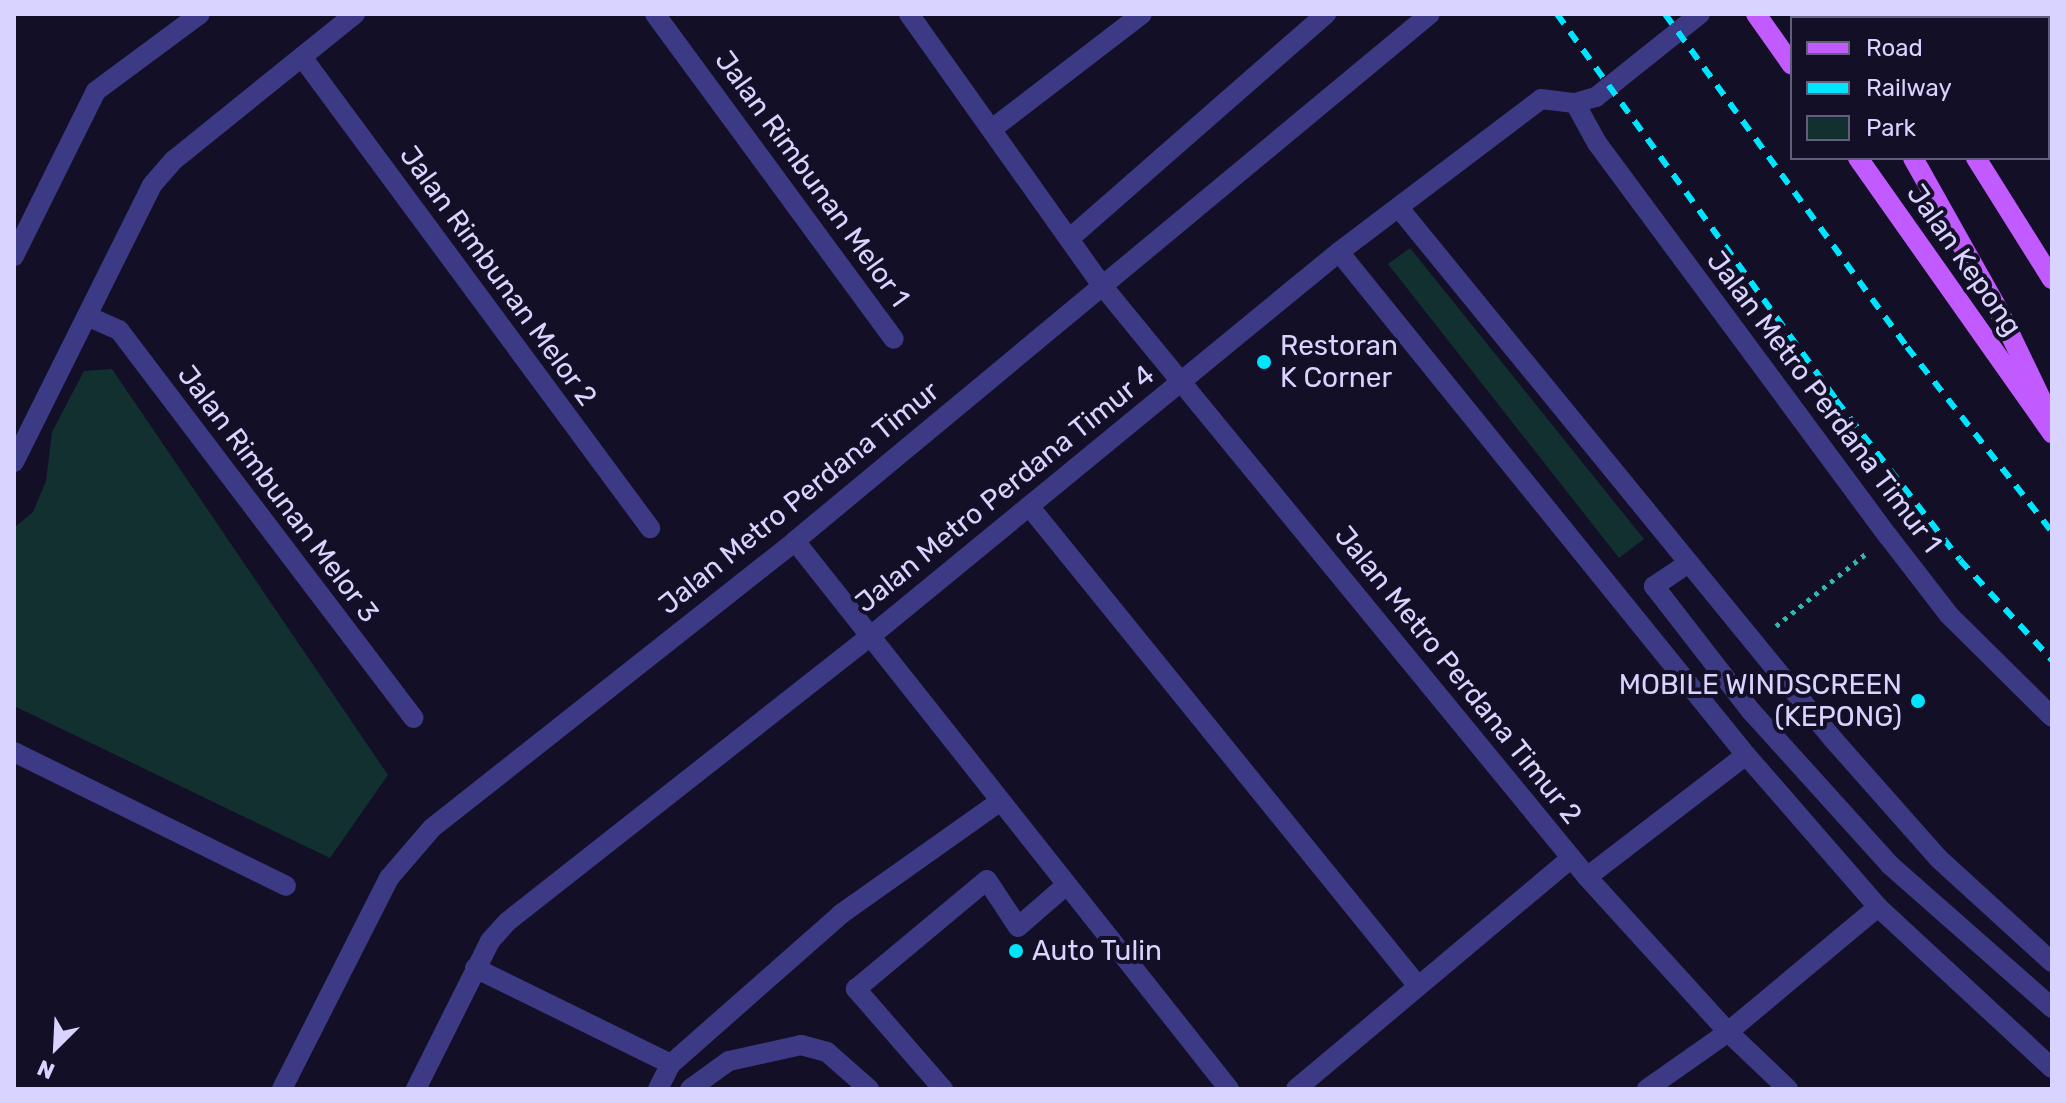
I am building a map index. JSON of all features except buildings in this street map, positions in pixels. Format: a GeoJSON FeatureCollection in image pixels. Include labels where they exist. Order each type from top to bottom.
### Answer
{"type":"FeatureCollection","features":[{"type":"Feature","properties":{"kind":"main road"},"geometry":{"type":"LineString","coordinates":[[1756,14],[1790,62]]}},
{"type":"Feature","properties":{"kind":"main road","name":"Jalan Kepong"},"geometry":{"type":"LineString","coordinates":[[1859,160],[2052,433]]}},
{"type":"Feature","properties":{"kind":"main road"},"geometry":{"type":"LineString","coordinates":[[1914,160],[1999,311],[2052,422]]}},
{"type":"Feature","properties":{"kind":"main road"},"geometry":{"type":"LineString","coordinates":[[1977,160],[2052,279]]}},
{"type":"Feature","properties":{"kind":"street"},"geometry":{"type":"LineString","coordinates":[[14,256],[96,91],[200,14]]}},
{"type":"Feature","properties":{"kind":"street"},"geometry":{"type":"LineString","coordinates":[[17,449],[152,185],[174,160],[355,14]]}},
{"type":"Feature","properties":{"kind":"street","name":"Jalan Rimbunan Melor 1"},"geometry":{"type":"LineString","coordinates":[[655,14],[894,339]]}},
{"type":"Feature","properties":{"kind":"street","name":"Jalan Metro Perdana Timur 2"},"geometry":{"type":"LineString","coordinates":[[909,14],[1100,283],[1587,877],[1728,1032],[1788,1089]]}},
{"type":"Feature","properties":{"kind":"street"},"geometry":{"type":"LineString","coordinates":[[992,129],[1142,14]]}},
{"type":"Feature","properties":{"kind":"street"},"geometry":{"type":"LineString","coordinates":[[1069,239],[1326,14]]}},
{"type":"Feature","properties":{"kind":"street","name":"Jalan Metro Perdana Timur"},"geometry":{"type":"LineString","coordinates":[[282,1089],[389,878],[432,828],[795,541],[1100,283],[1430,14]]}},
{"type":"Feature","properties":{"kind":"street","name":"Jalan Metro Perdana Timur 4"},"geometry":{"type":"LineString","coordinates":[[416,1089],[475,968],[507,922],[872,635],[1339,252],[1541,99],[1575,103],[1596,97],[1700,14]]}},
{"type":"Feature","properties":{"kind":"street","name":"Jalan Rimbunan Melor 2"},"geometry":{"type":"LineString","coordinates":[[302,57],[650,528]]}},
{"type":"Feature","properties":{"kind":"street","name":"Jalan Metro Perdana Timur 1"},"geometry":{"type":"LineString","coordinates":[[1575,103],[1597,143],[1949,615],[2052,717]]}},
{"type":"Feature","properties":{"kind":"street"},"geometry":{"type":"LineString","coordinates":[[1399,208],[1753,644],[1938,858],[2052,962]]}},
{"type":"Feature","properties":{"kind":"street"},"geometry":{"type":"LineString","coordinates":[[1339,252],[1746,755],[1878,907],[2052,1068]]}},
{"type":"Feature","properties":{"kind":"street","name":"Jalan Rimbunan Melor 3"},"geometry":{"type":"LineString","coordinates":[[87,316],[119,330],[414,718]]}},
{"type":"Feature","properties":{"kind":"street"},"geometry":{"type":"LineString","coordinates":[[1029,506],[1418,986]]}},
{"type":"Feature","properties":{"kind":"street"},"geometry":{"type":"LineString","coordinates":[[795,541],[872,635],[1064,887],[1229,1089]]}},
{"type":"Feature","properties":{"kind":"street"},"geometry":{"type":"LineString","coordinates":[[1687,564],[1654,586],[1751,711],[1890,865],[2052,1008]]}},
{"type":"Feature","properties":{"kind":"street"},"geometry":{"type":"LineString","coordinates":[[14,752],[286,886]]}},
{"type":"Feature","properties":{"kind":"street"},"geometry":{"type":"LineString","coordinates":[[1587,877],[1746,755]]}},
{"type":"Feature","properties":{"kind":"street"},"geometry":{"type":"LineString","coordinates":[[658,1089],[671,1064],[841,914],[999,802]]}},
{"type":"Feature","properties":{"kind":"street"},"geometry":{"type":"LineString","coordinates":[[1296,1089],[1571,858]]}},
{"type":"Feature","properties":{"kind":"street"},"geometry":{"type":"LineString","coordinates":[[943,1089],[856,989],[987,880],[1018,927],[1064,887]]}},
{"type":"Feature","properties":{"kind":"street"},"geometry":{"type":"LineString","coordinates":[[1647,1089],[1728,1032],[1878,907]]}},
{"type":"Feature","properties":{"kind":"street"},"geometry":{"type":"LineString","coordinates":[[475,968],[671,1064]]}},
{"type":"Feature","properties":{"kind":"street"},"geometry":{"type":"LineString","coordinates":[[690,1089],[729,1061],[801,1045],[827,1052],[869,1089]]}},
{"type":"Feature","properties":{"kind":"path"},"geometry":{"type":"LineString","coordinates":[[1753,644],[1888,536]]}},
{"type":"Feature","properties":{"kind":"green space"},"geometry":{"type":"Polygon","coordinates":[[[1410,248],[1644,539],[1619,558],[1388,264],[1410,248]]]}},
{"type":"Feature","properties":{"kind":"green space"},"geometry":{"type":"Polygon","coordinates":[[[112,369],[388,775],[330,858],[14,706],[14,528],[33,512],[46,481],[52,432],[84,371],[112,369]]]}},
{"type":"Feature","properties":{"kind":"railway"},"geometry":{"type":"LineString","coordinates":[[1557,14],[1836,400],[1960,560],[2052,660]]}},
{"type":"Feature","properties":{"kind":"railway"},"geometry":{"type":"LineString","coordinates":[[1665,14],[1907,347],[2052,532]]}},
{"type":"Feature","properties":{"kind":"place","name":"Restoran K Corner"},"geometry":{"type":"Point","coordinates":[1264,362]}},
{"type":"Feature","properties":{"kind":"place","name":"MOBILE WINDSCREEN (KEPONG)"},"geometry":{"type":"Point","coordinates":[1918,701]}},
{"type":"Feature","properties":{"kind":"place","name":"Auto Tulin"},"geometry":{"type":"Point","coordinates":[1016,951]}}]}
